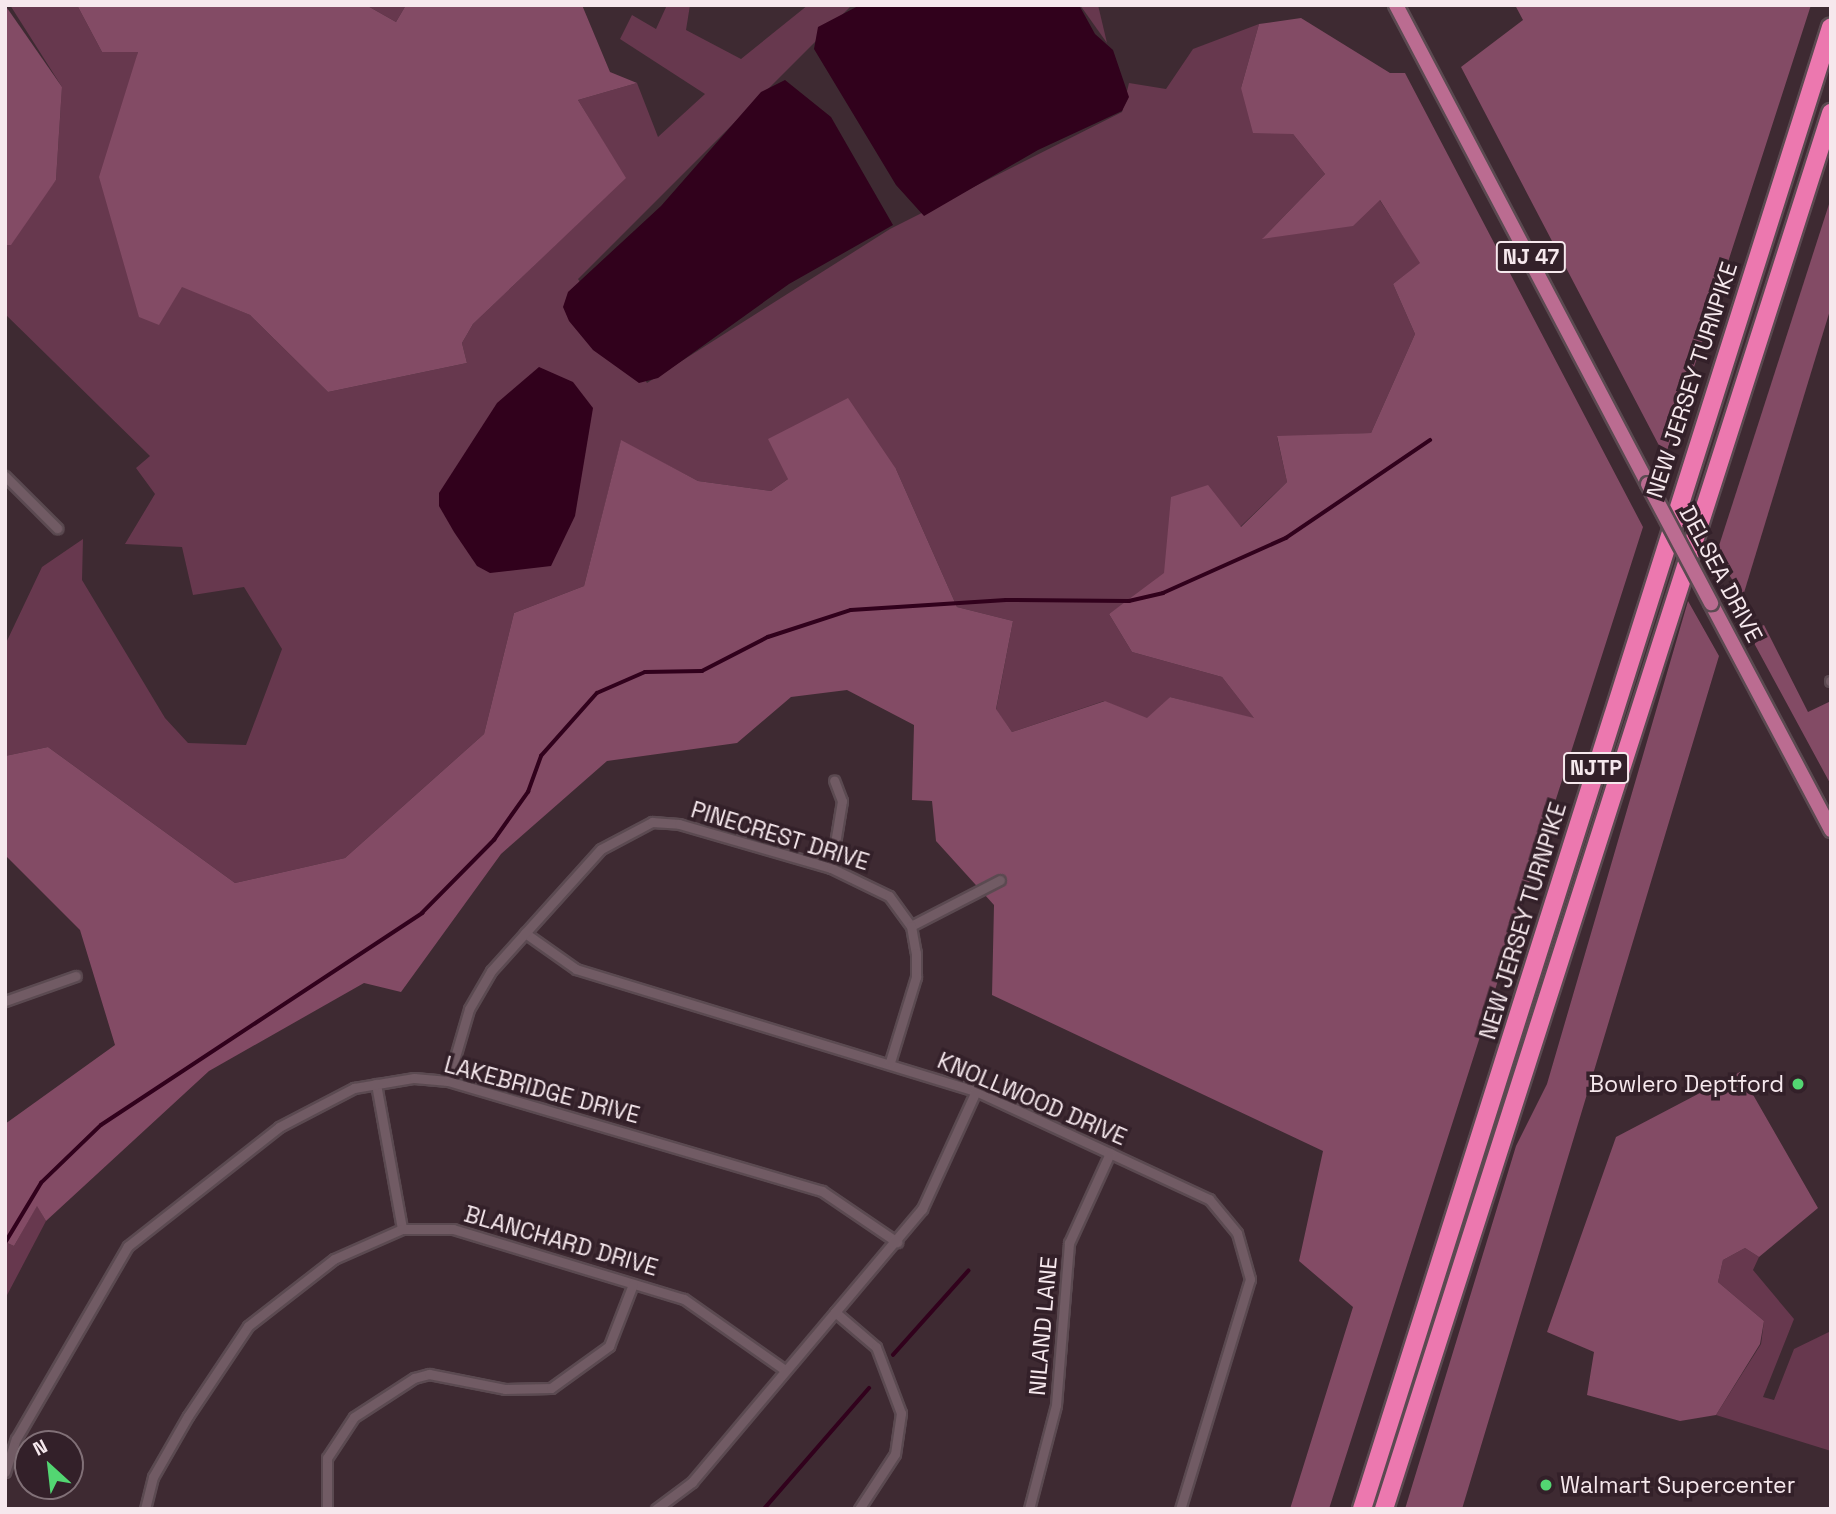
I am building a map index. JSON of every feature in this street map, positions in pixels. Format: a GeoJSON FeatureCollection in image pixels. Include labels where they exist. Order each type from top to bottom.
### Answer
{"type":"FeatureCollection","features":[{"type":"Feature","properties":{"kind":"highway","name":"NEW JERSEY TURNPIKE"},"geometry":{"type":"LineString","coordinates":[[1362,1509],[1831,27]]}},
{"type":"Feature","properties":{"kind":"highway","name":"NEW JERSEY TURNPIKE"},"geometry":{"type":"LineString","coordinates":[[1384,1509],[1831,113]]}},
{"type":"Feature","properties":{"kind":"main road","name":"DELSEA DRIVE"},"geometry":{"type":"LineString","coordinates":[[1396,5],[1831,830]]}},
{"type":"Feature","properties":{"kind":"street"},"geometry":{"type":"LineString","coordinates":[[5,476],[57,528]]}},
{"type":"Feature","properties":{"kind":"street"},"geometry":{"type":"LineString","coordinates":[[5,494],[14,485]]}},
{"type":"Feature","properties":{"kind":"street"},"geometry":{"type":"LineString","coordinates":[[831,868],[842,801],[834,780]]}},
{"type":"Feature","properties":{"kind":"street","name":"PINECREST DRIVE"},"geometry":{"type":"LineString","coordinates":[[448,1081],[479,989],[525,933],[601,849],[635,826],[679,824],[831,868],[889,895],[911,926],[916,977],[890,1062]]}},
{"type":"Feature","properties":{"kind":"street"},"geometry":{"type":"LineString","coordinates":[[911,926],[1000,880]]}},
{"type":"Feature","properties":{"kind":"street","name":"KNOLLWOOD DRIVE"},"geometry":{"type":"LineString","coordinates":[[525,933],[576,969],[890,1062],[976,1091],[1209,1199],[1226,1214],[1247,1256],[1249,1297],[1181,1509]]}},
{"type":"Feature","properties":{"kind":"street"},"geometry":{"type":"LineString","coordinates":[[5,1001],[76,976]]}},
{"type":"Feature","properties":{"kind":"street","name":"LAKEBRIDGE DRIVE"},"geometry":{"type":"LineString","coordinates":[[5,1472],[16,1439],[128,1246],[164,1211],[309,1106],[376,1084],[448,1081],[822,1191],[897,1242]]}},
{"type":"Feature","properties":{"kind":"street"},"geometry":{"type":"LineString","coordinates":[[376,1084],[402,1229]]}},
{"type":"Feature","properties":{"kind":"street"},"geometry":{"type":"LineString","coordinates":[[656,1509],[692,1482],[897,1242],[932,1192],[976,1091]]}},
{"type":"Feature","properties":{"kind":"street","name":"NILAND LANE"},"geometry":{"type":"LineString","coordinates":[[1029,1509],[1056,1405],[1069,1243],[1110,1153]]}},
{"type":"Feature","properties":{"kind":"street","name":"BLANCHARD DRIVE"},"geometry":{"type":"LineString","coordinates":[[145,1509],[153,1477],[188,1416],[248,1326],[334,1259],[402,1229],[453,1229],[634,1284],[714,1314],[785,1370]]}},
{"type":"Feature","properties":{"kind":"street"},"geometry":{"type":"LineString","coordinates":[[327,1509],[327,1458],[354,1417],[414,1378],[429,1374],[505,1389],[551,1388],[608,1346],[634,1284]]}},
{"type":"Feature","properties":{"kind":"street"},"geometry":{"type":"LineString","coordinates":[[835,1312],[876,1347],[901,1413],[895,1454],[859,1509]]}},
{"type":"Feature","properties":{"kind":"shaded area"},"geometry":{"type":"Polygon","coordinates":[[[5,5],[62,87],[56,180],[11,245],[5,245],[5,5]]]}},
{"type":"Feature","properties":{"kind":"shaded area"},"geometry":{"type":"Polygon","coordinates":[[[10,5],[77,5],[102,52],[138,52],[134,72],[159,324],[182,286],[250,315],[328,392],[467,363],[462,343],[473,324],[625,178],[578,100],[637,83],[658,137],[705,94],[620,39],[632,15],[656,29],[667,5],[690,5],[686,30],[741,59],[808,5],[852,5],[578,279],[647,383],[890,229],[1122,112],[1129,83],[1166,89],[1193,49],[1259,24],[1241,88],[1293,134],[1325,174],[1263,238],[1379,199],[1421,263],[1393,284],[1415,334],[1371,433],[1277,437],[1287,482],[1240,527],[1109,614],[1132,652],[1222,677],[1255,719],[1170,697],[1147,719],[1104,701],[1012,732],[996,710],[1013,621],[957,607],[896,469],[788,479],[771,491],[698,481],[621,441],[584,586],[514,613],[484,734],[345,858],[235,883],[48,747],[5,756],[5,645],[42,567],[83,539],[82,580],[165,718],[188,743],[246,745],[282,649],[244,587],[193,595],[182,547],[125,544],[155,494],[136,468],[150,456],[5,314],[5,245],[56,180],[62,87],[10,5]]]}},
{"type":"Feature","properties":{"kind":"shaded area"},"geometry":{"type":"Polygon","coordinates":[[[77,5],[366,5],[396,22],[406,5],[582,5],[610,72],[637,83],[578,100],[626,178],[473,324],[462,343],[467,363],[328,392],[250,315],[182,287],[159,325],[139,317],[99,177],[138,52],[102,52],[77,5]]]}},
{"type":"Feature","properties":{"kind":"shaded area"},"geometry":{"type":"Polygon","coordinates":[[[366,5],[406,5],[396,22],[366,5]]]}},
{"type":"Feature","properties":{"kind":"shaded area"},"geometry":{"type":"Polygon","coordinates":[[[860,5],[1079,5],[1095,34],[1113,50],[1129,97],[1122,111],[1038,150],[924,216],[896,185],[814,49],[818,27],[860,5]]]}},
{"type":"Feature","properties":{"kind":"shaded area"},"geometry":{"type":"Polygon","coordinates":[[[1080,5],[1098,5],[1107,43],[1080,5]]]}},
{"type":"Feature","properties":{"kind":"shaded area"},"geometry":{"type":"Polygon","coordinates":[[[1515,5],[1811,5],[1665,457],[1461,67],[1523,20],[1515,5]]]}},
{"type":"Feature","properties":{"kind":"shaded area"},"geometry":{"type":"Polygon","coordinates":[[[1301,18],[1390,73],[1405,73],[1643,527],[1329,1509],[1290,1509],[1353,1307],[1299,1261],[1323,1151],[992,995],[994,905],[936,841],[932,801],[912,800],[914,725],[847,690],[791,697],[737,743],[607,761],[501,854],[401,992],[364,983],[209,1071],[46,1221],[37,1206],[14,1246],[5,1242],[5,1124],[115,1045],[80,930],[5,855],[5,756],[48,747],[235,883],[345,858],[484,734],[514,613],[584,586],[621,440],[698,481],[771,491],[788,479],[768,439],[848,398],[896,469],[957,607],[1013,621],[996,709],[1012,732],[1105,701],[1147,718],[1170,697],[1254,718],[1222,677],[1132,652],[1109,614],[1164,573],[1171,497],[1208,485],[1241,527],[1287,482],[1277,436],[1371,433],[1415,334],[1393,284],[1420,263],[1380,200],[1353,226],[1262,239],[1325,174],[1293,134],[1253,133],[1241,88],[1259,24],[1301,18]]]}},
{"type":"Feature","properties":{"kind":"shaded area"},"geometry":{"type":"Polygon","coordinates":[[[785,80],[831,117],[893,225],[789,284],[658,378],[639,383],[593,350],[569,321],[563,307],[568,292],[661,206],[761,92],[785,80]]]}},
{"type":"Feature","properties":{"kind":"shaded area"},"geometry":{"type":"Polygon","coordinates":[[[1831,198],[1831,307],[1743,596],[1716,555],[1831,198]]]}},
{"type":"Feature","properties":{"kind":"shaded area"},"geometry":{"type":"Polygon","coordinates":[[[539,367],[573,382],[593,408],[575,516],[551,566],[490,573],[477,566],[454,532],[439,506],[439,493],[497,403],[539,367]]]}},
{"type":"Feature","properties":{"kind":"shaded area"},"geometry":{"type":"Polygon","coordinates":[[[1688,601],[1719,656],[1462,1509],[1405,1509],[1516,1146],[1547,1084],[1688,601]]]}},
{"type":"Feature","properties":{"kind":"shaded area"},"geometry":{"type":"Polygon","coordinates":[[[1764,625],[1808,712],[1831,701],[1831,785],[1748,632],[1764,625]]]}},
{"type":"Feature","properties":{"kind":"shaded area"},"geometry":{"type":"Polygon","coordinates":[[[1740,1072],[1818,1208],[1759,1257],[1745,1248],[1723,1260],[1718,1282],[1764,1321],[1760,1344],[1716,1415],[1680,1421],[1587,1395],[1594,1352],[1547,1332],[1616,1137],[1740,1072]]]}},
{"type":"Feature","properties":{"kind":"shaded area"},"geometry":{"type":"Polygon","coordinates":[[[37,1205],[46,1221],[5,1299],[5,1242],[14,1246],[37,1205]]]}},
{"type":"Feature","properties":{"kind":"shaded area"},"geometry":{"type":"Polygon","coordinates":[[[1745,1248],[1759,1257],[1753,1270],[1794,1319],[1763,1397],[1774,1400],[1794,1349],[1831,1331],[1831,1451],[1716,1415],[1761,1344],[1764,1321],[1718,1282],[1723,1260],[1745,1248]]]}},
{"type":"Feature","properties":{"kind":"waterway"},"geometry":{"type":"LineString","coordinates":[[5,1243],[41,1183],[101,1125],[422,913],[494,840],[528,792],[541,756],[597,693],[645,672],[702,671],[768,637],[851,610],[1006,600],[1129,601],[1163,593],[1286,538],[1430,440]]}},
{"type":"Feature","properties":{"kind":"waterway"},"geometry":{"type":"LineString","coordinates":[[893,1355],[968,1271]]}},
{"type":"Feature","properties":{"kind":"waterway"},"geometry":{"type":"LineString","coordinates":[[764,1509],[869,1388]]}},
{"type":"Feature","properties":{"kind":"place","name":"Bowlero Deptford"},"geometry":{"type":"Point","coordinates":[1798,1084]}},
{"type":"Feature","properties":{"kind":"place","name":"Walmart Supercenter"},"geometry":{"type":"Point","coordinates":[1546,1485]}}]}
